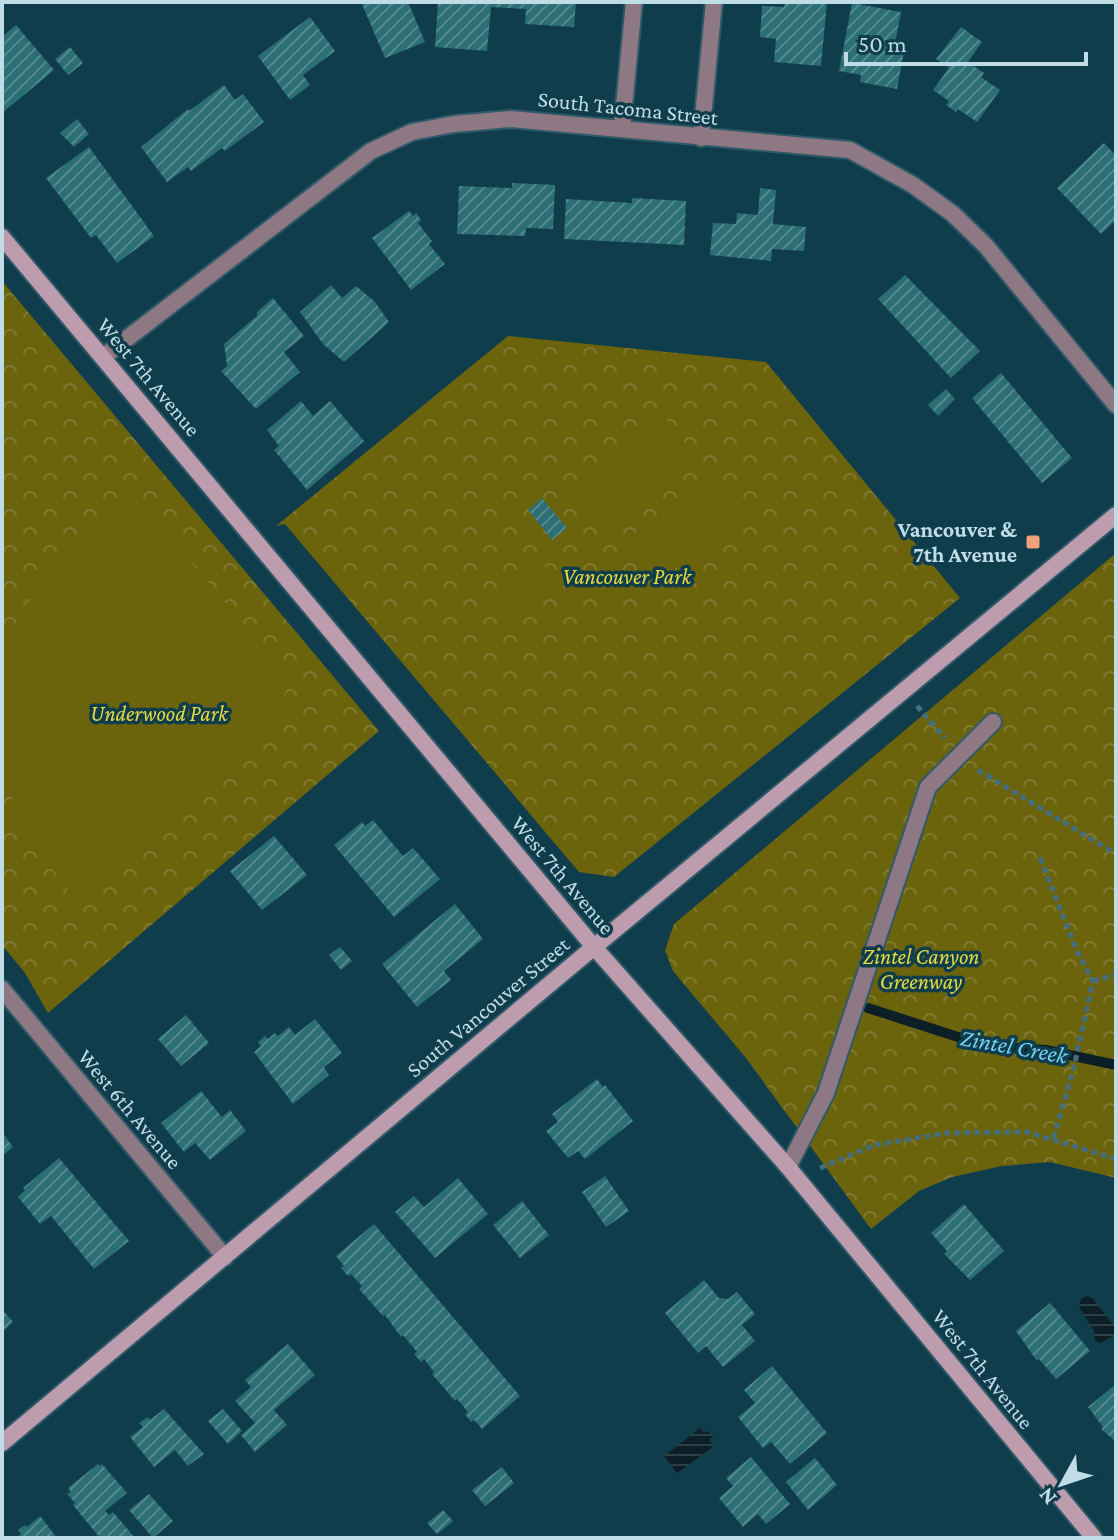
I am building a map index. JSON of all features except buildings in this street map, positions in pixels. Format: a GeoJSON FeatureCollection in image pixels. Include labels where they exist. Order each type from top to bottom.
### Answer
{"type":"FeatureCollection","features":[{"type":"Feature","properties":{"kind":"street"},"geometry":{"type":"LineString","coordinates":[[622,128],[634,2]]}},
{"type":"Feature","properties":{"kind":"street"},"geometry":{"type":"LineString","coordinates":[[701,138],[714,2]]}},
{"type":"Feature","properties":{"kind":"street","name":"South Tacoma Street"},"geometry":{"type":"LineString","coordinates":[[103,357],[371,151],[412,132],[454,124],[511,119],[850,150],[913,185],[953,214],[986,246],[1116,405]]}},
{"type":"Feature","properties":{"kind":"street","name":"West 7th Avenue"},"geometry":{"type":"LineString","coordinates":[[2,237],[594,947],[792,1172],[1094,1538]]}},
{"type":"Feature","properties":{"kind":"street","name":"South Vancouver Street"},"geometry":{"type":"LineString","coordinates":[[2,1443],[1116,515]]}},
{"type":"Feature","properties":{"kind":"street"},"geometry":{"type":"LineString","coordinates":[[792,1172],[826,1093],[928,787],[993,722]]}},
{"type":"Feature","properties":{"kind":"street","name":"West 6th Avenue"},"geometry":{"type":"LineString","coordinates":[[2,989],[225,1257]]}},
{"type":"Feature","properties":{"kind":"path"},"geometry":{"type":"LineString","coordinates":[[904,691],[980,772],[1116,854]]}},
{"type":"Feature","properties":{"kind":"path"},"geometry":{"type":"LineString","coordinates":[[1040,858],[1077,951],[1093,981],[1074,1067],[1053,1140]]}},
{"type":"Feature","properties":{"kind":"path"},"geometry":{"type":"LineString","coordinates":[[1093,981],[1116,975]]}},
{"type":"Feature","properties":{"kind":"path"},"geometry":{"type":"LineString","coordinates":[[792,1172],[874,1145],[947,1133],[1027,1132],[1116,1159]]}},
{"type":"Feature","properties":{"kind":"green space","name":"Underwood Park"},"geometry":{"type":"Polygon","coordinates":[[[2,281],[379,731],[48,1013],[25,973],[2,945],[2,281]]]}},
{"type":"Feature","properties":{"kind":"green space","name":"Vancouver Park"},"geometry":{"type":"Polygon","coordinates":[[[508,336],[766,362],[960,598],[614,877],[579,872],[285,524],[276,526],[508,336]]]}},
{"type":"Feature","properties":{"kind":"green space"},"geometry":{"type":"Polygon","coordinates":[[[664,417],[698,458],[610,531],[576,490],[664,417]]]}},
{"type":"Feature","properties":{"kind":"green space"},"geometry":{"type":"Polygon","coordinates":[[[710,471],[743,512],[655,585],[621,545],[710,471]]]}},
{"type":"Feature","properties":{"kind":"green space"},"geometry":{"type":"Polygon","coordinates":[[[133,494],[290,679],[271,731],[77,902],[23,830],[2,768],[2,668],[10,633],[68,541],[133,494]]]}},
{"type":"Feature","properties":{"kind":"green space","name":"Zintel Canyon Greenway"},"geometry":{"type":"Polygon","coordinates":[[[1116,553],[1116,1178],[1050,1162],[1002,1166],[952,1177],[919,1191],[871,1229],[746,1058],[673,971],[665,950],[674,924],[1116,553]]]}},
{"type":"Feature","properties":{"kind":"green space"},"geometry":{"type":"Polygon","coordinates":[[[537,557],[560,584],[507,628],[484,601],[537,557]]]}},
{"type":"Feature","properties":{"kind":"water"},"geometry":{"type":"Polygon","coordinates":[[[1087,1296],[1115,1327],[1113,1336],[1101,1343],[1095,1341],[1094,1331],[1079,1307],[1081,1299],[1087,1296]]]}},
{"type":"Feature","properties":{"kind":"water"},"geometry":{"type":"Polygon","coordinates":[[[700,1428],[713,1437],[709,1440],[714,1446],[677,1473],[664,1456],[700,1428]]]}},
{"type":"Feature","properties":{"kind":"waterway","name":"Zintel Creek"},"geometry":{"type":"LineString","coordinates":[[868,1008],[986,1046],[1046,1050],[1116,1065]]}},
{"type":"Feature","properties":{"kind":"place","name":"Vancouver & 7th Avenue"},"geometry":{"type":"Point","coordinates":[1033,542]}}]}
